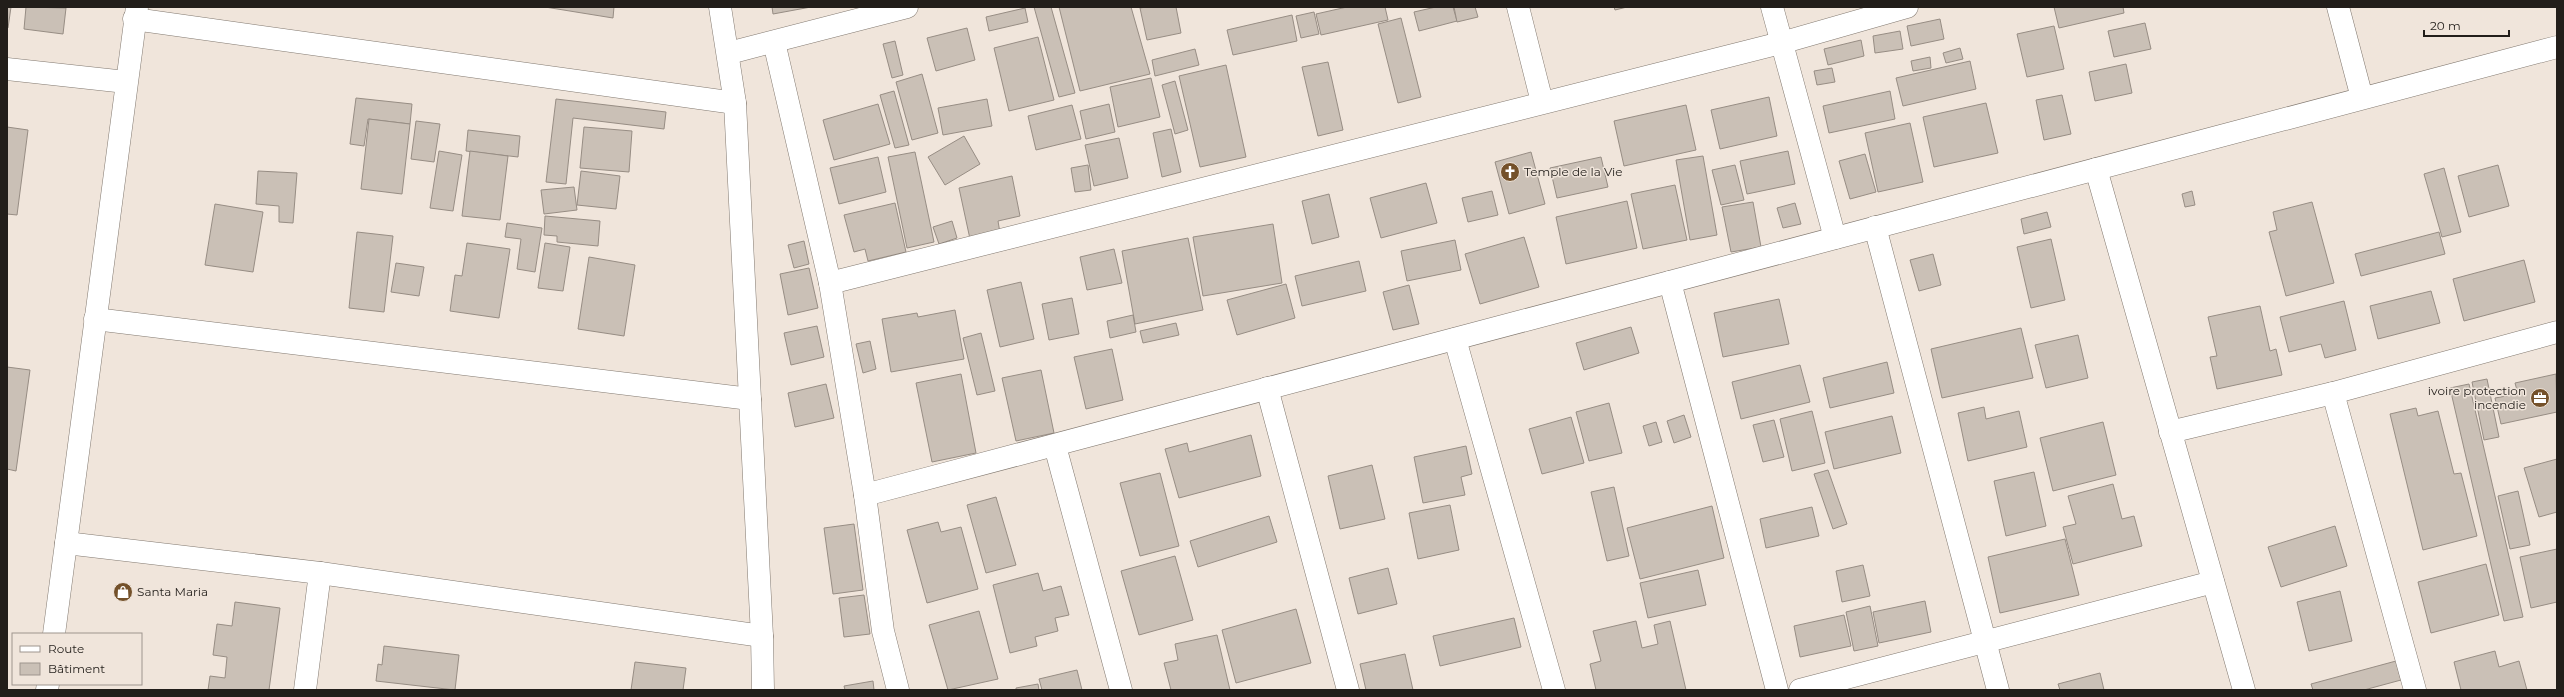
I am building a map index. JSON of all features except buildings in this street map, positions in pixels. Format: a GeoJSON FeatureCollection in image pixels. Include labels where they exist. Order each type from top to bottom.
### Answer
{"type":"FeatureCollection","features":[{"type":"Feature","properties":{"kind":"street"},"geometry":{"type":"LineString","coordinates":[[720,7],[729,53],[735,103],[762,636],[763,690]]}},
{"type":"Feature","properties":{"kind":"street"},"geometry":{"type":"LineString","coordinates":[[729,53],[907,7]]}},
{"type":"Feature","properties":{"kind":"street"},"geometry":{"type":"LineString","coordinates":[[1518,7],[1542,102]]}},
{"type":"Feature","properties":{"kind":"street"},"geometry":{"type":"LineString","coordinates":[[1772,7],[1835,238]]}},
{"type":"Feature","properties":{"kind":"street"},"geometry":{"type":"LineString","coordinates":[[830,283],[1542,102],[1781,43],[1907,7]]}},
{"type":"Feature","properties":{"kind":"street"},"geometry":{"type":"LineString","coordinates":[[2338,7],[2362,98]]}},
{"type":"Feature","properties":{"kind":"street"},"geometry":{"type":"LineString","coordinates":[[54,633],[135,13],[735,103]]}},
{"type":"Feature","properties":{"kind":"street"},"geometry":{"type":"LineString","coordinates":[[774,42],[830,283],[865,495],[883,631],[898,690]]}},
{"type":"Feature","properties":{"kind":"street"},"geometry":{"type":"LineString","coordinates":[[865,495],[2557,46]]}},
{"type":"Feature","properties":{"kind":"street"},"geometry":{"type":"LineString","coordinates":[[7,69],[126,82]]}},
{"type":"Feature","properties":{"kind":"street"},"geometry":{"type":"LineString","coordinates":[[2096,169],[2244,690]]}},
{"type":"Feature","properties":{"kind":"street"},"geometry":{"type":"LineString","coordinates":[[1875,227],[1998,690]]}},
{"type":"Feature","properties":{"kind":"street"},"geometry":{"type":"LineString","coordinates":[[1670,282],[1776,690]]}},
{"type":"Feature","properties":{"kind":"street"},"geometry":{"type":"LineString","coordinates":[[95,318],[750,399]]}},
{"type":"Feature","properties":{"kind":"street"},"geometry":{"type":"LineString","coordinates":[[2170,432],[2333,393],[2557,332]]}},
{"type":"Feature","properties":{"kind":"street"},"geometry":{"type":"LineString","coordinates":[[1455,339],[1554,690]]}},
{"type":"Feature","properties":{"kind":"street"},"geometry":{"type":"LineString","coordinates":[[1268,388],[1348,690]]}},
{"type":"Feature","properties":{"kind":"street"},"geometry":{"type":"LineString","coordinates":[[2333,393],[2415,690]]}},
{"type":"Feature","properties":{"kind":"street"},"geometry":{"type":"LineString","coordinates":[[1054,446],[1120,690]]}},
{"type":"Feature","properties":{"kind":"street"},"geometry":{"type":"LineString","coordinates":[[66,543],[320,573],[762,636]]}},
{"type":"Feature","properties":{"kind":"street"},"geometry":{"type":"LineString","coordinates":[[305,690],[320,573]]}},
{"type":"Feature","properties":{"kind":"street"},"geometry":{"type":"LineString","coordinates":[[1800,690],[1985,640],[2213,582]]}},
{"type":"Feature","properties":{"kind":"place","name":"Temple de la Vie"},"geometry":{"type":"Point","coordinates":[1510,172]}},
{"type":"Feature","properties":{"kind":"place","name":"ivoire protection incendie"},"geometry":{"type":"Point","coordinates":[2540,398]}},
{"type":"Feature","properties":{"kind":"place","name":"Santa Maria"},"geometry":{"type":"Point","coordinates":[123,592]}}]}
